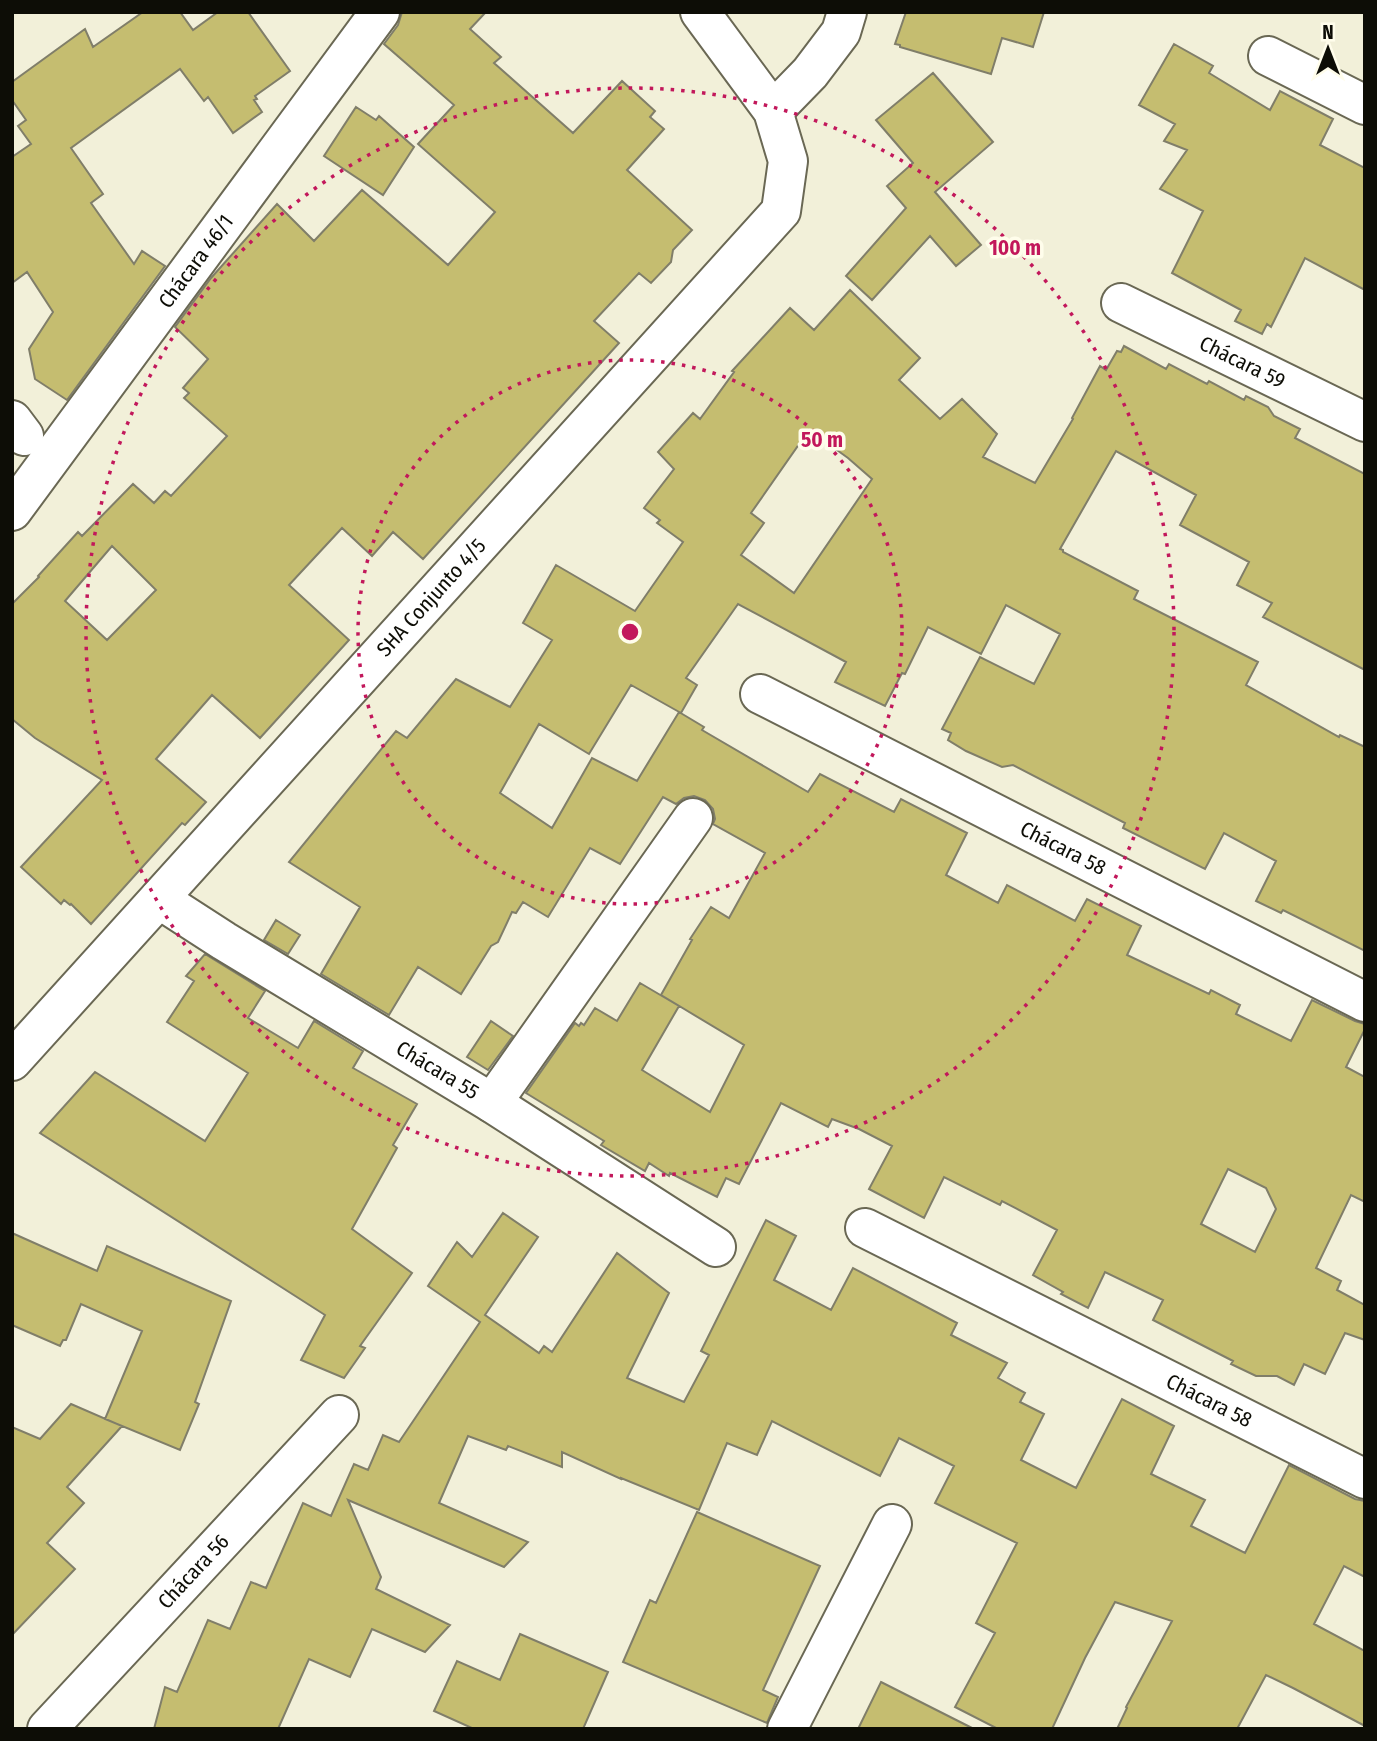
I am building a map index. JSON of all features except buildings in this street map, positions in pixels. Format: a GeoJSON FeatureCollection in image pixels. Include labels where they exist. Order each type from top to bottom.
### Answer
{"type":"FeatureCollection","features":[{"type":"Feature","properties":{"kind":"street","name":"Chácara 46/1"},"geometry":{"type":"LineString","coordinates":[[12,511],[380,12]]}},
{"type":"Feature","properties":{"kind":"street","name":"SHA Conjunto 4/5"},"geometry":{"type":"LineString","coordinates":[[12,1061],[781,211],[788,160],[772,111],[700,12]]}},
{"type":"Feature","properties":{"kind":"street"},"geometry":{"type":"LineString","coordinates":[[772,111],[810,73],[841,32],[847,12]]}},
{"type":"Feature","properties":{"kind":"street"},"geometry":{"type":"LineString","coordinates":[[1268,56],[1365,104]]}},
{"type":"Feature","properties":{"kind":"street","name":"Chácara 59"},"geometry":{"type":"LineString","coordinates":[[1121,303],[1365,422]]}},
{"type":"Feature","properties":{"kind":"street","name":"Chácara 58"},"geometry":{"type":"LineString","coordinates":[[760,694],[1365,1002]]}},
{"type":"Feature","properties":{"kind":"street"},"geometry":{"type":"LineString","coordinates":[[492,1103],[693,818]]}},
{"type":"Feature","properties":{"kind":"street","name":"Chácara 55"},"geometry":{"type":"LineString","coordinates":[[159,899],[492,1103],[716,1247]]}},
{"type":"Feature","properties":{"kind":"street","name":"Chácara 58"},"geometry":{"type":"LineString","coordinates":[[864,1228],[1365,1479]]}},
{"type":"Feature","properties":{"kind":"street","name":"Chácara 56"},"geometry":{"type":"LineString","coordinates":[[47,1729],[339,1415]]}},
{"type":"Feature","properties":{"kind":"street"},"geometry":{"type":"LineString","coordinates":[[787,1729],[892,1524]]}}]}
